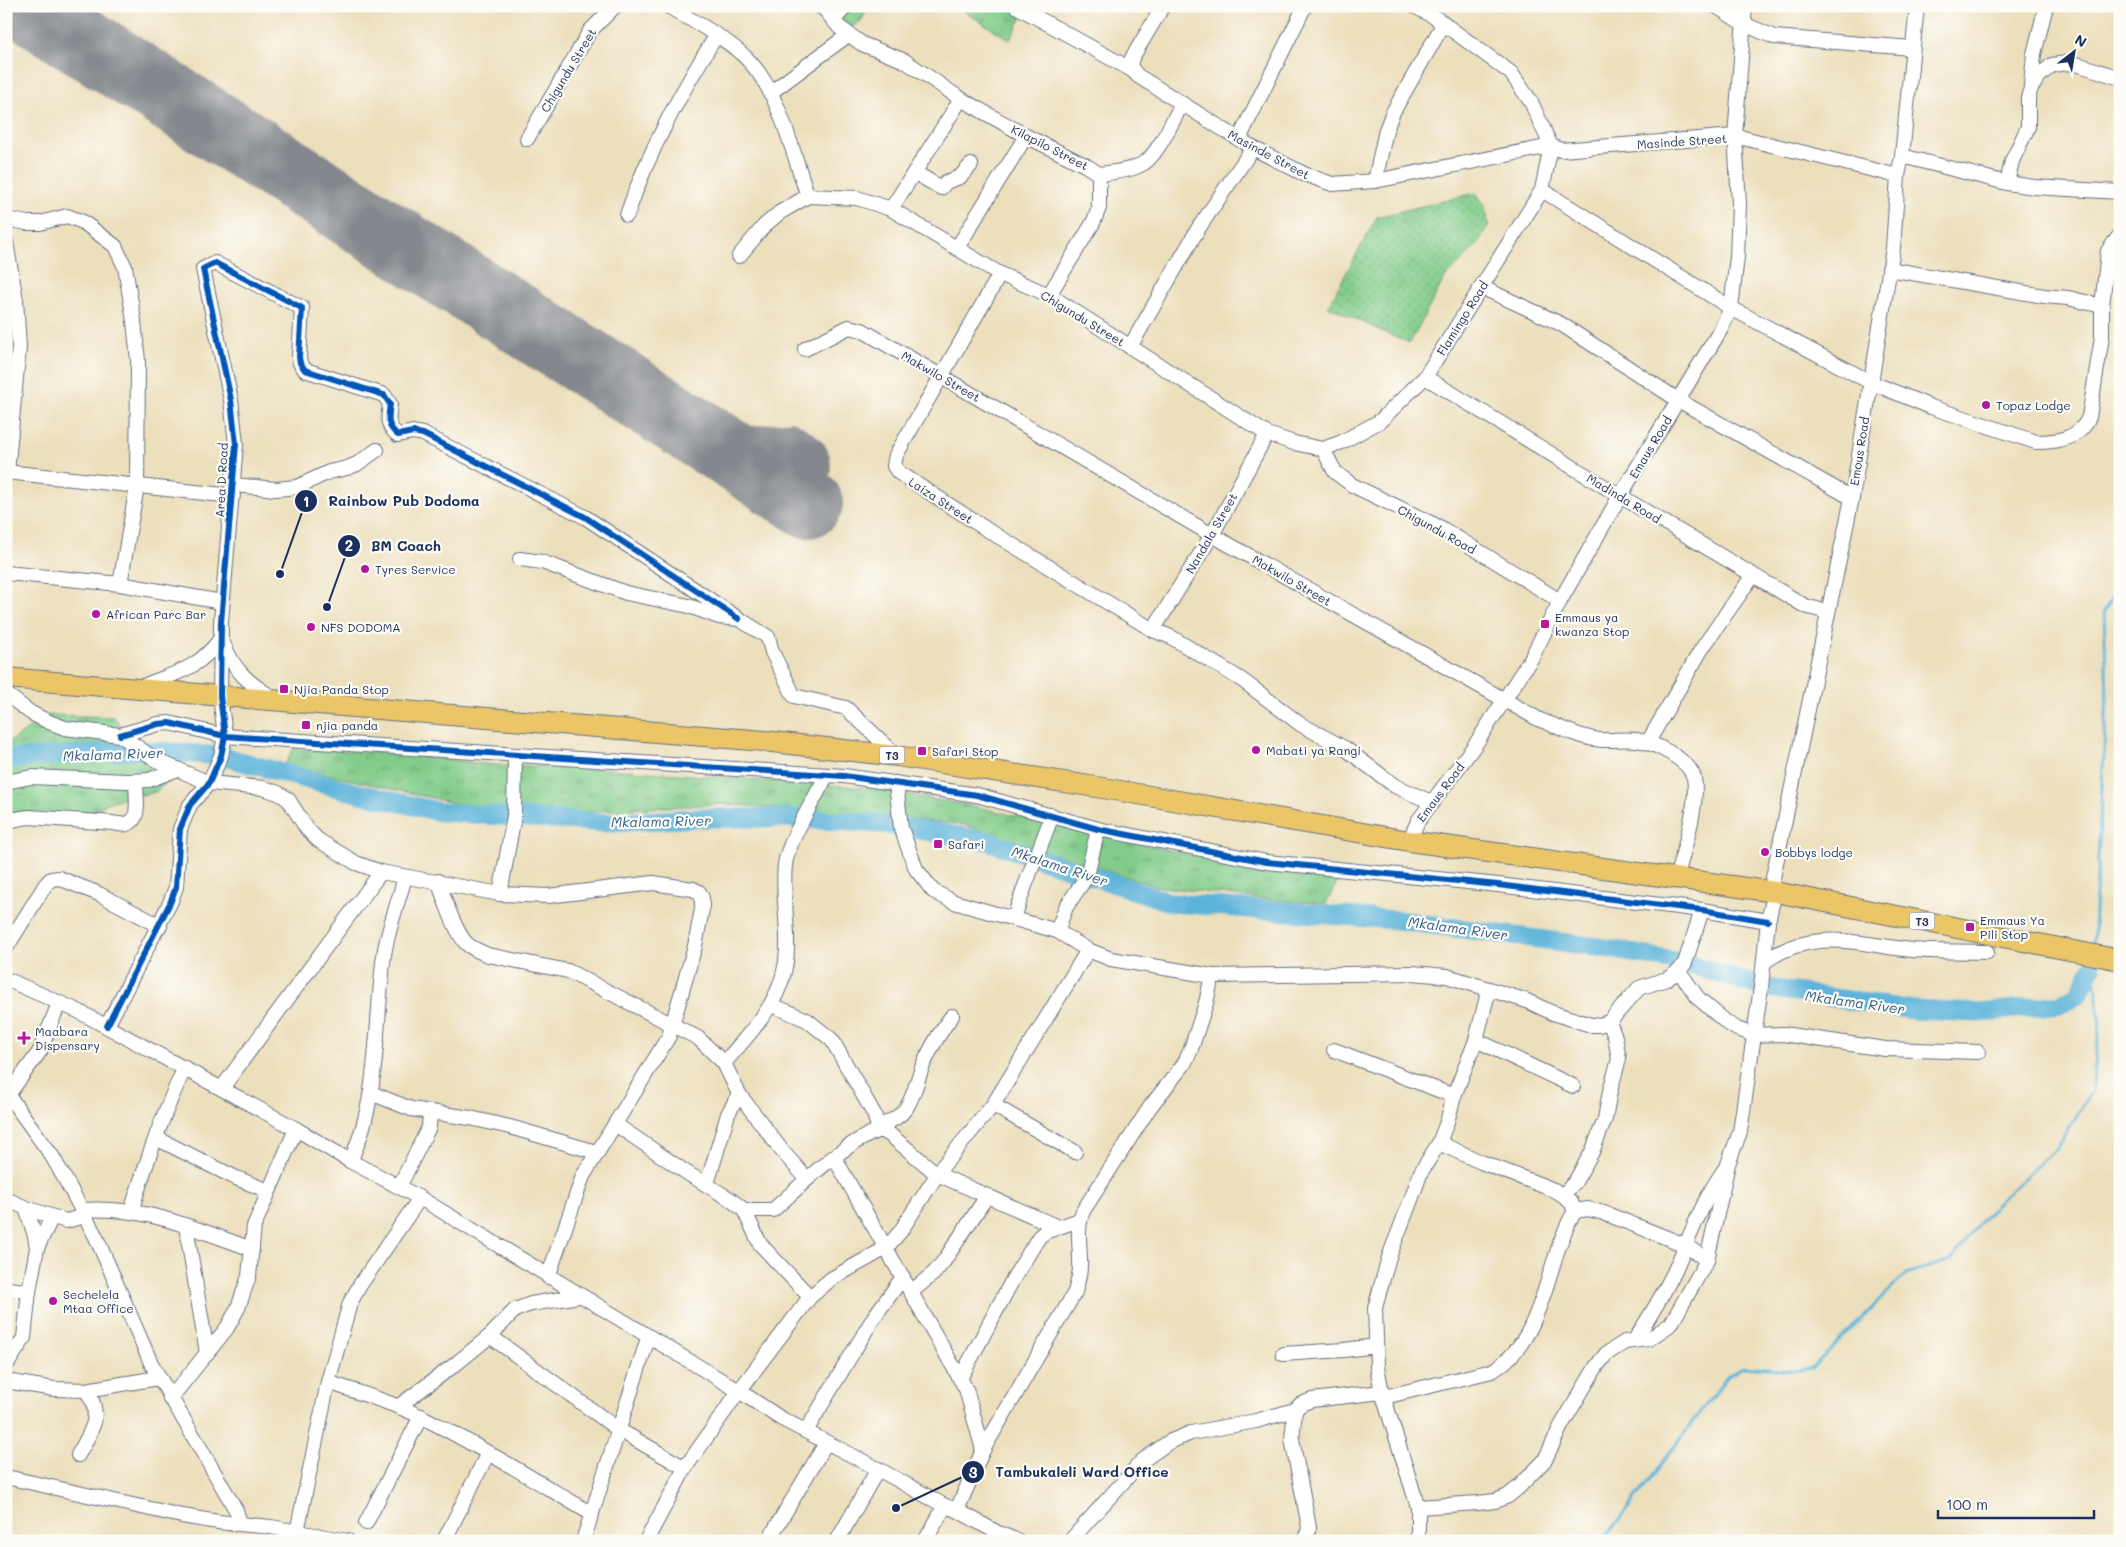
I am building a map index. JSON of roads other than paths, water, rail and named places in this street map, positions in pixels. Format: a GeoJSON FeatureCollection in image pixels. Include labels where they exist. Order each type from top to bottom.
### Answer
{"type":"FeatureCollection","features":[{"type":"Feature","properties":{"kind":"highway","name":"T3"},"geometry":{"type":"LineString","coordinates":[[6,678],[764,741],[898,756],[1099,787],[1409,841],[1772,892],[2115,959]]}},
{"type":"Feature","properties":{"kind":"street","name":"Chigundu Street"},"geometry":{"type":"LineString","coordinates":[[527,139],[590,31],[615,6]]}},
{"type":"Feature","properties":{"kind":"street"},"geometry":{"type":"LineString","coordinates":[[668,6],[729,44],[751,63],[770,93],[808,196],[779,213],[764,226],[739,256]]}},
{"type":"Feature","properties":{"kind":"street","name":"Kilapilo Street"},"geometry":{"type":"LineString","coordinates":[[822,6],[848,35],[872,49],[905,61],[961,98],[1026,136],[1085,165],[1099,174],[1100,208],[1093,223],[1049,295]]}},
{"type":"Feature","properties":{"kind":"street"},"geometry":{"type":"LineString","coordinates":[[834,20],[846,6]]}},
{"type":"Feature","properties":{"kind":"street","name":"Masinde Street"},"geometry":{"type":"LineString","coordinates":[[1016,6],[1132,70],[1138,76],[1253,148],[1318,180],[1345,184],[1376,181],[1552,146],[1561,150],[1736,136],[1898,176]]}},
{"type":"Feature","properties":{"kind":"street"},"geometry":{"type":"LineString","coordinates":[[1132,70],[1130,64],[1132,58],[1163,6]]}},
{"type":"Feature","properties":{"kind":"street"},"geometry":{"type":"LineString","coordinates":[[1239,139],[1305,6]]}},
{"type":"Feature","properties":{"kind":"street"},"geometry":{"type":"LineString","coordinates":[[1414,6],[1444,23],[1511,73],[1531,102],[1552,146]]}},
{"type":"Feature","properties":{"kind":"street"},"geometry":{"type":"LineString","coordinates":[[1716,6],[1744,24],[1774,37],[1912,48]]}},
{"type":"Feature","properties":{"kind":"street","name":"Emaus Road"},"geometry":{"type":"LineString","coordinates":[[1409,841],[1418,821],[1475,745],[1532,657],[1560,601],[1620,496],[1721,329],[1730,308],[1737,257],[1739,204],[1736,136],[1745,6]]}},
{"type":"Feature","properties":{"kind":"street","name":"Emous Road"},"geometry":{"type":"LineString","coordinates":[[1728,1164],[1740,1132],[1772,892],[1852,498],[1889,269],[1917,6]]}},
{"type":"Feature","properties":{"kind":"street"},"geometry":{"type":"LineString","coordinates":[[2008,183],[2012,161],[2028,126],[2027,106],[2031,88],[2034,54],[2046,6]]}},
{"type":"Feature","properties":{"kind":"street"},"geometry":{"type":"LineString","coordinates":[[1376,181],[1386,130],[1393,112],[1444,23]]}},
{"type":"Feature","properties":{"kind":"street"},"geometry":{"type":"LineString","coordinates":[[770,93],[848,35]]}},
{"type":"Feature","properties":{"kind":"street"},"geometry":{"type":"LineString","coordinates":[[626,215],[640,175],[667,118],[716,36]]}},
{"type":"Feature","properties":{"kind":"street"},"geometry":{"type":"LineString","coordinates":[[2031,88],[2040,75],[2052,65],[2067,63],[2080,65],[2120,78]]}},
{"type":"Feature","properties":{"kind":"street"},"geometry":{"type":"LineString","coordinates":[[891,209],[961,98]]}},
{"type":"Feature","properties":{"kind":"street"},"geometry":{"type":"LineString","coordinates":[[1099,174],[1134,168],[1146,162],[1154,152],[1182,104]]}},
{"type":"Feature","properties":{"kind":"street"},"geometry":{"type":"LineString","coordinates":[[957,248],[1026,136]]}},
{"type":"Feature","properties":{"kind":"street","name":"Flamingo Road"},"geometry":{"type":"LineString","coordinates":[[1324,449],[1342,442],[1380,421],[1425,377],[1542,190],[1552,146]]}},
{"type":"Feature","properties":{"kind":"street"},"geometry":{"type":"LineString","coordinates":[[1130,347],[1198,229],[1253,148]]}},
{"type":"Feature","properties":{"kind":"street"},"geometry":{"type":"LineString","coordinates":[[1902,156],[2008,183],[2034,187],[2120,192]]}},
{"type":"Feature","properties":{"kind":"street"},"geometry":{"type":"LineString","coordinates":[[914,172],[941,188],[946,182],[960,176],[971,165]]}},
{"type":"Feature","properties":{"kind":"street"},"geometry":{"type":"LineString","coordinates":[[1542,190],[1730,308],[1870,382],[1931,407],[1992,426],[2019,438],[2036,442],[2053,442],[2076,434],[2085,428],[2089,417],[2102,337],[2102,306],[2108,251],[2120,235]]}},
{"type":"Feature","properties":{"kind":"street","name":"Chigundu Street"},"geometry":{"type":"LineString","coordinates":[[808,196],[857,198],[891,209],[1000,274],[1049,295],[1267,434],[1294,443],[1324,449]]}},
{"type":"Feature","properties":{"kind":"street"},"geometry":{"type":"LineString","coordinates":[[6,219],[27,223],[40,223],[67,216],[83,222],[116,246],[125,267],[137,351],[137,486],[120,584]]}},
{"type":"Feature","properties":{"kind":"street"},"geometry":{"type":"LineString","coordinates":[[6,242],[16,300],[19,338],[11,377],[7,472],[137,486],[233,490],[276,489],[298,487],[329,472],[357,464],[377,450]]}},
{"type":"Feature","properties":{"kind":"street","name":"Area D Road"},"geometry":{"type":"LineString","coordinates":[[225,736],[220,696],[222,602],[236,444],[234,421],[203,269],[214,263],[302,308],[299,357],[300,363],[305,370],[384,395],[390,404],[387,420],[390,429],[398,435],[413,432],[423,434],[585,518],[739,619]]}},
{"type":"Feature","properties":{"kind":"street"},"geometry":{"type":"LineString","coordinates":[[1889,269],[2044,296],[2068,298],[2102,306]]}},
{"type":"Feature","properties":{"kind":"street","name":"Laiza Street"},"geometry":{"type":"LineString","coordinates":[[1000,274],[896,455],[894,466],[898,472],[986,529],[1153,630]]}},
{"type":"Feature","properties":{"kind":"street"},"geometry":{"type":"LineString","coordinates":[[1481,287],[1561,324],[1678,400],[1852,498]]}},
{"type":"Feature","properties":{"kind":"street","name":"Makwilo Street"},"geometry":{"type":"LineString","coordinates":[[805,349],[844,329],[855,327],[862,330],[1212,535],[1540,720],[1594,740],[1634,739],[1648,742],[1681,761],[1689,768],[1694,780],[1693,812],[1676,879]]}},
{"type":"Feature","properties":{"kind":"street","name":"Madinda Road"},"geometry":{"type":"LineString","coordinates":[[1425,377],[1805,606],[1828,612]]}},
{"type":"Feature","properties":{"kind":"street","name":"Nandala Street"},"geometry":{"type":"LineString","coordinates":[[1153,630],[1212,535],[1267,434]]}},
{"type":"Feature","properties":{"kind":"street","name":"Chigundu Road"},"geometry":{"type":"LineString","coordinates":[[1324,449],[1336,472],[1352,485],[1440,528],[1560,601]]}},
{"type":"Feature","properties":{"kind":"street"},"geometry":{"type":"LineString","coordinates":[[520,559],[542,562],[626,593],[689,606],[719,617],[739,619],[768,637],[772,652],[794,696],[846,708],[898,756]]}},
{"type":"Feature","properties":{"kind":"street"},"geometry":{"type":"LineString","coordinates":[[6,573],[120,584],[222,602]]}},
{"type":"Feature","properties":{"kind":"street"},"geometry":{"type":"LineString","coordinates":[[1648,742],[1701,650],[1753,575]]}},
{"type":"Feature","properties":{"kind":"street"},"geometry":{"type":"LineString","coordinates":[[1153,630],[1171,637],[1242,680],[1300,724],[1346,748],[1395,786],[1431,802]]}},
{"type":"Feature","properties":{"kind":"street"},"geometry":{"type":"LineString","coordinates":[[135,689],[183,672],[194,666],[207,655],[221,638],[235,668],[251,684],[279,701]]}},
{"type":"Feature","properties":{"kind":"street"},"geometry":{"type":"LineString","coordinates":[[6,694],[31,713],[65,728],[120,735],[158,724],[170,723],[225,736],[827,775],[977,795],[1098,829],[1267,862],[1498,885],[1702,910],[1768,921]]}},
{"type":"Feature","properties":{"kind":"street"},"geometry":{"type":"LineString","coordinates":[[120,735],[156,760],[209,783],[263,788],[278,793],[288,799],[307,829],[318,840],[356,863],[381,872],[438,881],[500,894],[548,896],[653,883],[693,889],[699,892],[702,904],[695,946],[669,1036],[583,1176],[548,1277]]}},
{"type":"Feature","properties":{"kind":"street"},"geometry":{"type":"LineString","coordinates":[[107,1026],[160,926],[176,887],[180,829],[190,805],[209,783],[221,756],[225,736]]}},
{"type":"Feature","properties":{"kind":"street"},"geometry":{"type":"LineString","coordinates":[[500,894],[514,816],[515,755]]}},
{"type":"Feature","properties":{"kind":"street"},"geometry":{"type":"LineString","coordinates":[[6,782],[31,777],[136,781],[148,780],[178,770]]}},
{"type":"Feature","properties":{"kind":"street"},"geometry":{"type":"LineString","coordinates":[[724,1064],[772,1005],[786,965],[784,865],[786,856],[827,775]]}},
{"type":"Feature","properties":{"kind":"street"},"geometry":{"type":"LineString","coordinates":[[6,823],[29,817],[113,823],[124,826],[131,824],[136,818],[136,781]]}},
{"type":"Feature","properties":{"kind":"street"},"geometry":{"type":"LineString","coordinates":[[896,783],[904,836],[916,870],[933,891],[954,902],[1057,931],[1088,950],[1111,959],[1212,976],[1412,973],[1447,976],[1489,988],[1527,1001],[1553,1013],[1591,1025],[1609,1022],[1639,988],[1667,979],[1679,972],[1685,964],[1702,910]]}},
{"type":"Feature","properties":{"kind":"street"},"geometry":{"type":"LineString","coordinates":[[1014,919],[1023,887],[1037,858],[1052,815]]}},
{"type":"Feature","properties":{"kind":"street"},"geometry":{"type":"LineString","coordinates":[[1057,931],[1066,907],[1087,876],[1098,829]]}},
{"type":"Feature","properties":{"kind":"street"},"geometry":{"type":"LineString","coordinates":[[222,1088],[381,872]]}},
{"type":"Feature","properties":{"kind":"street"},"geometry":{"type":"LineString","coordinates":[[350,1161],[363,1128],[371,1093],[385,952],[405,877]]}},
{"type":"Feature","properties":{"kind":"street"},"geometry":{"type":"LineString","coordinates":[[6,948],[50,879],[58,878],[99,894],[160,926]]}},
{"type":"Feature","properties":{"kind":"street"},"geometry":{"type":"LineString","coordinates":[[438,881],[458,930],[467,944],[476,950],[488,955],[568,971],[698,1038],[724,1064],[739,1094],[783,1152],[807,1179]]}},
{"type":"Feature","properties":{"kind":"street"},"geometry":{"type":"LineString","coordinates":[[1764,962],[1793,946],[1825,939],[1914,950],[1987,952]]}},
{"type":"Feature","properties":{"kind":"street"},"geometry":{"type":"LineString","coordinates":[[646,1541],[685,1468],[739,1391],[810,1297],[831,1278],[886,1248],[900,1232],[937,1174],[993,1105],[1088,950]]}},
{"type":"Feature","properties":{"kind":"street"},"geometry":{"type":"LineString","coordinates":[[1679,972],[1698,998],[1726,1022],[1737,1029],[1754,1035],[1782,1034],[1885,1049],[1978,1052]]}},
{"type":"Feature","properties":{"kind":"street"},"geometry":{"type":"LineString","coordinates":[[925,1541],[951,1508],[1075,1292],[1080,1263],[1079,1220],[1150,1107],[1184,1064],[1190,1052],[1206,1003],[1212,976]]}},
{"type":"Feature","properties":{"kind":"street"},"geometry":{"type":"LineString","coordinates":[[6,979],[59,1002],[107,1026],[296,1128],[350,1161],[420,1198],[648,1338],[739,1391],[780,1418],[878,1468],[998,1533],[1018,1541]]}},
{"type":"Feature","properties":{"kind":"street"},"geometry":{"type":"LineString","coordinates":[[1418,1541],[1418,1507],[1383,1395],[1377,1367],[1375,1308],[1386,1266],[1422,1172],[1440,1143],[1454,1096],[1476,1040],[1489,988]]}},
{"type":"Feature","properties":{"kind":"street"},"geometry":{"type":"LineString","coordinates":[[59,1002],[40,1051],[7,1093],[52,1156],[84,1213],[158,1378],[236,1510],[240,1523]]}},
{"type":"Feature","properties":{"kind":"street"},"geometry":{"type":"LineString","coordinates":[[772,1005],[807,1020],[832,1040],[879,1128],[889,1134],[937,1174],[1058,1227]]}},
{"type":"Feature","properties":{"kind":"street"},"geometry":{"type":"LineString","coordinates":[[744,1210],[773,1210],[834,1157],[879,1128],[892,1122],[906,1110],[911,1102],[924,1064],[942,1030],[952,1016]]}},
{"type":"Feature","properties":{"kind":"street"},"geometry":{"type":"LineString","coordinates":[[1563,1194],[1575,1182],[1592,1152],[1605,1119],[1619,1059],[1615,1037],[1609,1022]]}},
{"type":"Feature","properties":{"kind":"street"},"geometry":{"type":"LineString","coordinates":[[1476,1040],[1573,1086]]}},
{"type":"Feature","properties":{"kind":"street"},"geometry":{"type":"LineString","coordinates":[[1334,1050],[1454,1096]]}},
{"type":"Feature","properties":{"kind":"street"},"geometry":{"type":"LineString","coordinates":[[131,1211],[149,1152],[170,1099],[185,1068]]}},
{"type":"Feature","properties":{"kind":"street"},"geometry":{"type":"LineString","coordinates":[[371,1093],[411,1109],[510,1127],[596,1152]]}},
{"type":"Feature","properties":{"kind":"street"},"geometry":{"type":"LineString","coordinates":[[707,1184],[728,1114],[739,1094]]}},
{"type":"Feature","properties":{"kind":"street"},"geometry":{"type":"LineString","coordinates":[[993,1105],[1075,1152]]}},
{"type":"Feature","properties":{"kind":"street"},"geometry":{"type":"LineString","coordinates":[[400,1187],[429,1126],[430,1112]]}},
{"type":"Feature","properties":{"kind":"street"},"geometry":{"type":"LineString","coordinates":[[615,1124],[744,1210],[760,1244],[810,1297]]}},
{"type":"Feature","properties":{"kind":"street"},"geometry":{"type":"LineString","coordinates":[[170,1399],[227,1328],[238,1308],[249,1276],[254,1226],[296,1128]]}},
{"type":"Feature","properties":{"kind":"street"},"geometry":{"type":"LineString","coordinates":[[156,1138],[234,1177],[268,1191]]}},
{"type":"Feature","properties":{"kind":"street"},"geometry":{"type":"LineString","coordinates":[[1070,1541],[1142,1462],[1169,1442],[1191,1433],[1256,1421],[1295,1410],[1301,1404],[1312,1400],[1383,1395],[1492,1371],[1505,1364],[1520,1346],[1535,1315],[1561,1241],[1575,1211],[1571,1202],[1563,1194],[1537,1182],[1481,1162],[1440,1143]]}},
{"type":"Feature","properties":{"kind":"street"},"geometry":{"type":"LineString","coordinates":[[834,1157],[966,1389],[983,1450]]}},
{"type":"Feature","properties":{"kind":"street"},"geometry":{"type":"LineString","coordinates":[[1634,1341],[1655,1308],[1711,1189],[1728,1164]]}},
{"type":"Feature","properties":{"kind":"street"},"geometry":{"type":"LineString","coordinates":[[1418,1507],[1478,1504],[1508,1496],[1545,1460],[1561,1426],[1596,1367],[1606,1354],[1625,1342],[1649,1339],[1671,1324],[1707,1260],[1728,1164]]}},
{"type":"Feature","properties":{"kind":"street"},"geometry":{"type":"LineString","coordinates":[[911,1292],[934,1273],[944,1261],[987,1196]]}},
{"type":"Feature","properties":{"kind":"street"},"geometry":{"type":"LineString","coordinates":[[297,1532],[328,1382],[350,1303],[360,1285],[420,1198]]}},
{"type":"Feature","properties":{"kind":"street"},"geometry":{"type":"LineString","coordinates":[[6,1199],[26,1208],[66,1221],[102,1208],[131,1211],[174,1220],[252,1250]]}},
{"type":"Feature","properties":{"kind":"street"},"geometry":{"type":"LineString","coordinates":[[26,1208],[37,1248]]}},
{"type":"Feature","properties":{"kind":"street"},"geometry":{"type":"LineString","coordinates":[[1575,1211],[1588,1209],[1604,1213],[1685,1246],[1707,1260]]}},
{"type":"Feature","properties":{"kind":"street"},"geometry":{"type":"LineString","coordinates":[[6,1366],[24,1338],[29,1291],[37,1248],[52,1217]]}},
{"type":"Feature","properties":{"kind":"street"},"geometry":{"type":"LineString","coordinates":[[960,1379],[1013,1279],[1039,1238],[1045,1232],[1079,1220]]}},
{"type":"Feature","properties":{"kind":"street"},"geometry":{"type":"LineString","coordinates":[[186,1226],[206,1353]]}},
{"type":"Feature","properties":{"kind":"street"},"geometry":{"type":"LineString","coordinates":[[806,1431],[874,1318],[903,1276]]}},
{"type":"Feature","properties":{"kind":"street"},"geometry":{"type":"LineString","coordinates":[[6,1289],[29,1291]]}},
{"type":"Feature","properties":{"kind":"street"},"geometry":{"type":"LineString","coordinates":[[399,1406],[458,1363],[490,1336],[515,1310],[579,1296]]}},
{"type":"Feature","properties":{"kind":"street"},"geometry":{"type":"LineString","coordinates":[[490,1336],[619,1430],[685,1468]]}},
{"type":"Feature","properties":{"kind":"street"},"geometry":{"type":"LineString","coordinates":[[583,1541],[648,1338]]}},
{"type":"Feature","properties":{"kind":"street"},"geometry":{"type":"LineString","coordinates":[[1283,1354],[1376,1346]]}},
{"type":"Feature","properties":{"kind":"street"},"geometry":{"type":"LineString","coordinates":[[6,1381],[54,1389],[86,1390],[158,1378]]}},
{"type":"Feature","properties":{"kind":"street"},"geometry":{"type":"LineString","coordinates":[[328,1382],[399,1406],[421,1416],[488,1452],[592,1514]]}},
{"type":"Feature","properties":{"kind":"street"},"geometry":{"type":"LineString","coordinates":[[78,1455],[89,1436],[95,1418],[95,1408],[86,1390]]}},
{"type":"Feature","properties":{"kind":"street"},"geometry":{"type":"LineString","coordinates":[[1295,1410],[1292,1438],[1309,1527],[1306,1541]]}},
{"type":"Feature","properties":{"kind":"street"},"geometry":{"type":"LineString","coordinates":[[366,1523],[421,1416]]}},
{"type":"Feature","properties":{"kind":"street"},"geometry":{"type":"LineString","coordinates":[[768,1541],[826,1443]]}},
{"type":"Feature","properties":{"kind":"street"},"geometry":{"type":"LineString","coordinates":[[444,1541],[488,1452]]}},
{"type":"Feature","properties":{"kind":"street"},"geometry":{"type":"LineString","coordinates":[[836,1541],[878,1468]]}},
{"type":"Feature","properties":{"kind":"street"},"geometry":{"type":"LineString","coordinates":[[6,1477],[134,1506],[218,1522],[240,1523],[348,1541]]}},
{"type":"Feature","properties":{"kind":"waterway"},"geometry":{"type":"LineString","coordinates":[[2093,947],[2107,698],[2104,612],[2120,583]]}},
{"type":"Feature","properties":{"kind":"waterway","name":"Mkalama River"},"geometry":{"type":"LineString","coordinates":[[6,759],[142,750],[221,756],[353,792],[440,812],[609,823],[698,818],[788,818],[883,824],[987,841],[1172,903],[1396,920],[1605,948],[1685,963],[1761,987],[1913,1010],[1979,1013],[2061,1004],[2078,995],[2092,968]]}},
{"type":"Feature","properties":{"kind":"waterway"},"geometry":{"type":"LineString","coordinates":[[1603,1541],[1727,1377],[1743,1367],[1793,1371],[1812,1368],[1906,1274],[1951,1260],[1976,1227],[2001,1199],[2057,1148],[2092,1090],[2100,1022],[2092,961]]}},
{"type":"Feature","properties":{"kind":"place","name":"Topaz Lodge"},"geometry":{"type":"Point","coordinates":[1986,405]}},
{"type":"Feature","properties":{"kind":"place","name":"Tyres Service"},"geometry":{"type":"Point","coordinates":[365,569]}},
{"type":"Feature","properties":{"kind":"place","name":"Rainbow Pub Dodoma"},"geometry":{"type":"Point","coordinates":[280,574]}},
{"type":"Feature","properties":{"kind":"place","name":"BM Coach"},"geometry":{"type":"Point","coordinates":[327,607]}},
{"type":"Feature","properties":{"kind":"place","name":"African Parc Bar"},"geometry":{"type":"Point","coordinates":[96,614]}},
{"type":"Feature","properties":{"kind":"place","name":"Emmaus ya kwanza Stop"},"geometry":{"type":"Point","coordinates":[1545,624]}},
{"type":"Feature","properties":{"kind":"place","name":"NFS DODOMA"},"geometry":{"type":"Point","coordinates":[311,627]}},
{"type":"Feature","properties":{"kind":"place","name":"Njia Panda Stop"},"geometry":{"type":"Point","coordinates":[284,689]}},
{"type":"Feature","properties":{"kind":"place","name":"njia panda"},"geometry":{"type":"Point","coordinates":[306,725]}},
{"type":"Feature","properties":{"kind":"place","name":"Mabati ya Rangi"},"geometry":{"type":"Point","coordinates":[1256,750]}},
{"type":"Feature","properties":{"kind":"place","name":"Safari Stop"},"geometry":{"type":"Point","coordinates":[922,751]}},
{"type":"Feature","properties":{"kind":"place","name":"Safari"},"geometry":{"type":"Point","coordinates":[938,844]}},
{"type":"Feature","properties":{"kind":"place","name":"Bobbys lodge"},"geometry":{"type":"Point","coordinates":[1765,852]}},
{"type":"Feature","properties":{"kind":"place","name":"Emmaus Ya Pili Stop"},"geometry":{"type":"Point","coordinates":[1970,927]}},
{"type":"Feature","properties":{"kind":"place","name":"Maabara Dispensary"},"geometry":{"type":"Point","coordinates":[24,1038]}},
{"type":"Feature","properties":{"kind":"place","name":"Sechelela Mtaa Office"},"geometry":{"type":"Point","coordinates":[53,1301]}},
{"type":"Feature","properties":{"kind":"place","name":"Tambukaleli Ward Office"},"geometry":{"type":"Point","coordinates":[896,1508]}}]}
